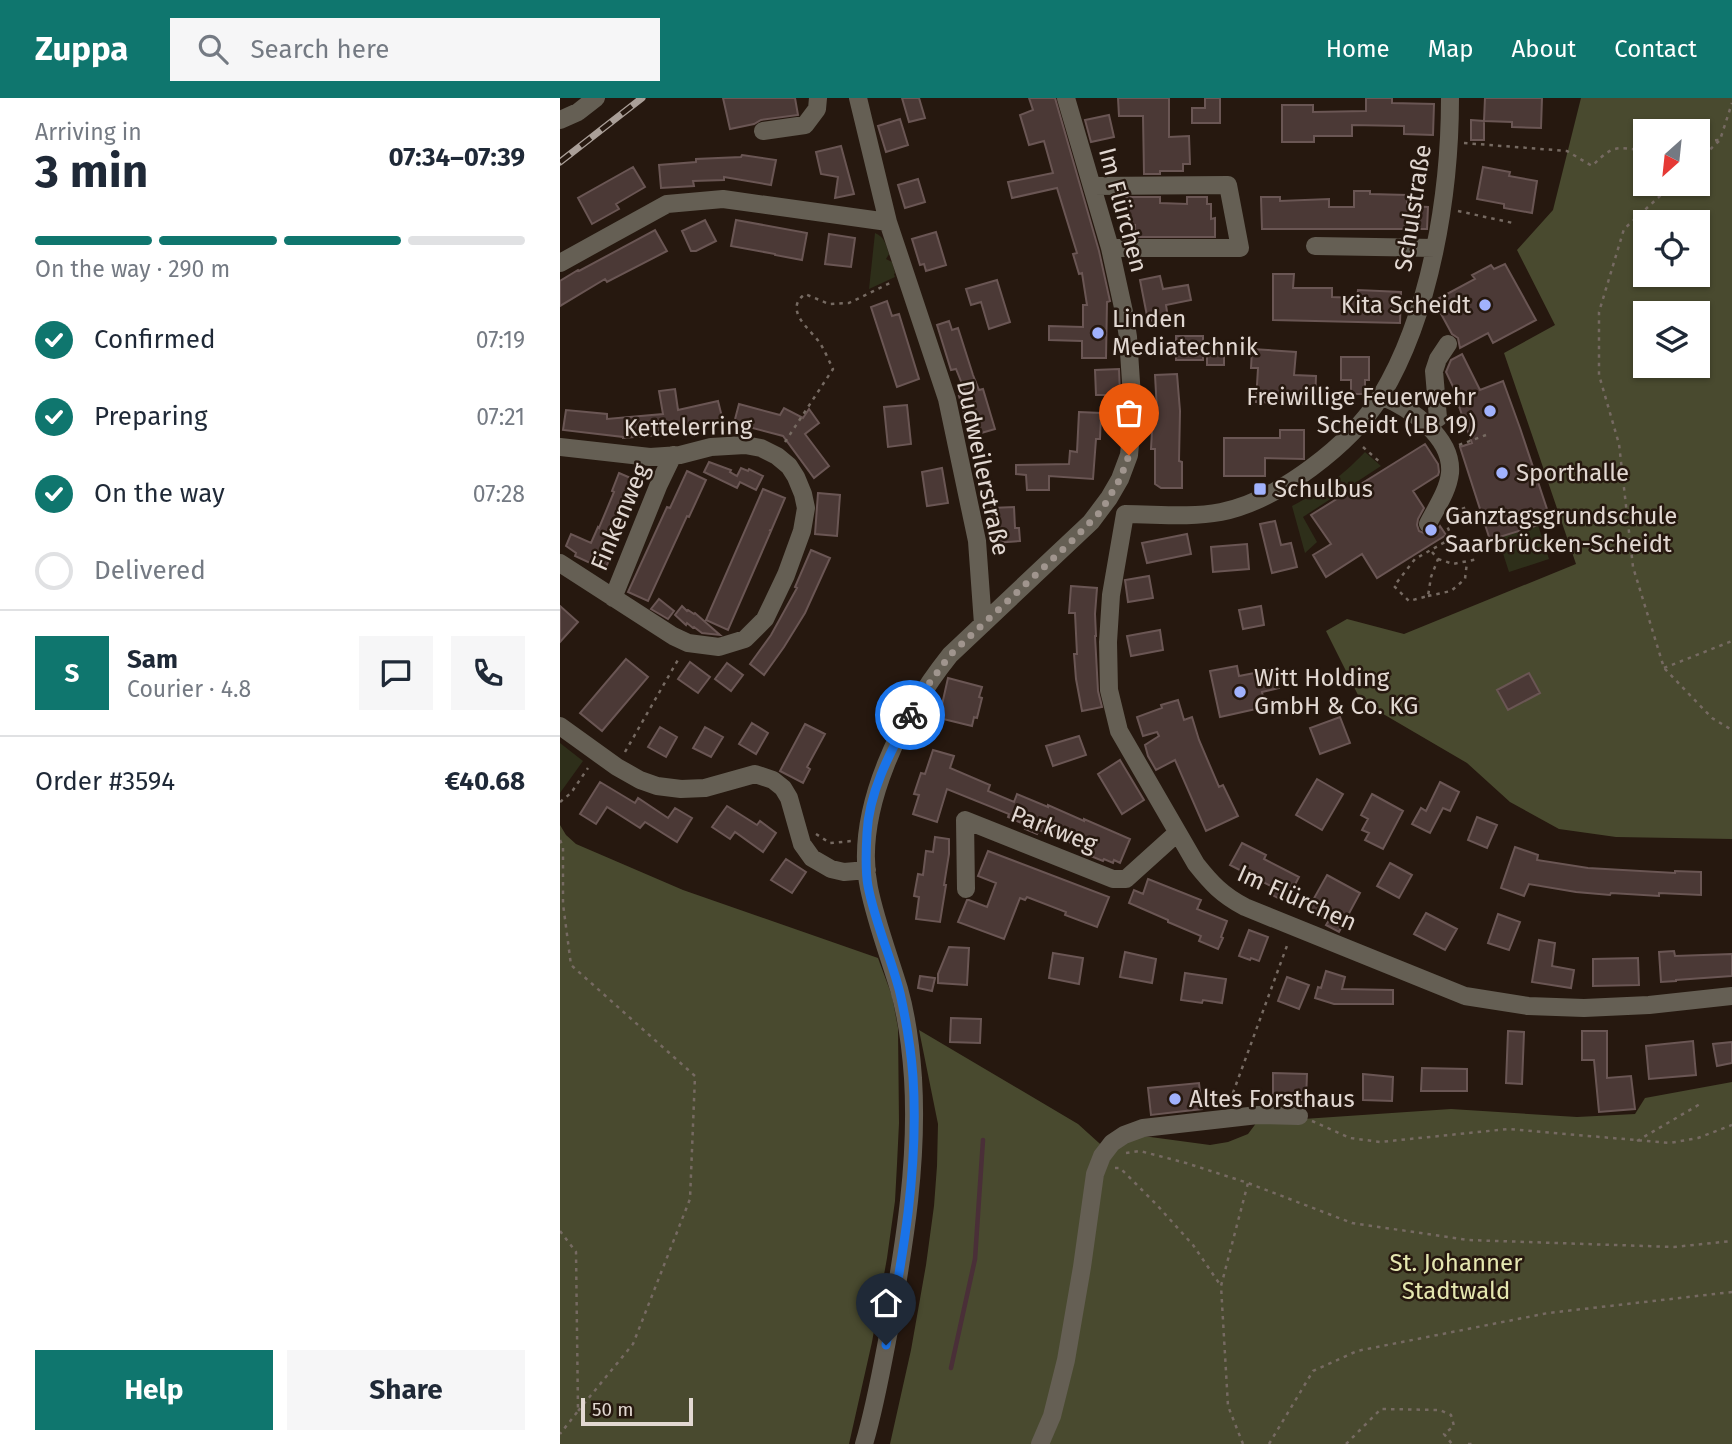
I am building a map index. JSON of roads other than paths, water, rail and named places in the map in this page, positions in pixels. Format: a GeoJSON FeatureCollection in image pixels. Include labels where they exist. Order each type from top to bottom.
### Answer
{"type":"FeatureCollection","features":[{"type":"Feature","properties":{"kind":"street"},"geometry":{"type":"LineString","coordinates":[[560,120],[596,98]]}},
{"type":"Feature","properties":{"kind":"street"},"geometry":{"type":"LineString","coordinates":[[763,131],[805,125],[817,109],[818,98]]}},
{"type":"Feature","properties":{"kind":"street","name":"Dudweilerstraße"},"geometry":{"type":"LineString","coordinates":[[858,98],[888,222],[947,399],[977,541],[983,624]]}},
{"type":"Feature","properties":{"kind":"street","name":"Im Flürchen"},"geometry":{"type":"LineString","coordinates":[[983,624],[1096,516],[1120,479],[1129,455],[1133,412],[1124,312],[1110,248],[1066,98]]}},
{"type":"Feature","properties":{"kind":"street","name":"Schulstraße"},"geometry":{"type":"LineString","coordinates":[[1125,514],[1185,516],[1221,512],[1255,502],[1288,485],[1330,454],[1344,442],[1381,396],[1404,349],[1423,295],[1434,248],[1450,142],[1450,98]]}},
{"type":"Feature","properties":{"kind":"street"},"geometry":{"type":"LineString","coordinates":[[1092,186],[1228,185],[1240,248],[1110,248]]}},
{"type":"Feature","properties":{"kind":"street"},"geometry":{"type":"LineString","coordinates":[[560,263],[667,204],[723,199],[888,222]]}},
{"type":"Feature","properties":{"kind":"street"},"geometry":{"type":"LineString","coordinates":[[1315,246],[1434,248]]}},
{"type":"Feature","properties":{"kind":"street"},"geometry":{"type":"LineString","coordinates":[[1428,425],[1438,418],[1434,371],[1448,344]]}},
{"type":"Feature","properties":{"kind":"street"},"geometry":{"type":"LineString","coordinates":[[1381,396],[1396,402],[1428,425],[1446,450],[1450,472],[1437,524]]}},
{"type":"Feature","properties":{"kind":"street","name":"Kettelerring"},"geometry":{"type":"LineString","coordinates":[[560,447],[650,457],[680,455],[711,447],[745,445],[761,448],[789,466],[803,494],[806,508],[802,531],[786,575],[765,619],[745,639],[719,646],[688,643],[673,636],[560,563]]}},
{"type":"Feature","properties":{"kind":"street","name":"Finkenweg"},"geometry":{"type":"LineString","coordinates":[[613,597],[673,455]]}},
{"type":"Feature","properties":{"kind":"street"},"geometry":{"type":"LineString","coordinates":[[1109,498],[1125,514]]}},
{"type":"Feature","properties":{"kind":"street","name":"Im Flürchen"},"geometry":{"type":"LineString","coordinates":[[1125,514],[1111,595],[1108,642],[1110,690],[1119,732],[1196,864],[1227,897],[1245,907],[1465,996],[1528,1006],[1584,1008],[1649,1005],[1732,996]]}},
{"type":"Feature","properties":{"kind":"street"},"geometry":{"type":"LineString","coordinates":[[864,1444],[902,1261],[914,1124],[913,1078],[908,1041],[900,993],[872,899],[867,870],[867,831],[874,797],[885,766],[920,696],[950,655],[983,624]]}},
{"type":"Feature","properties":{"kind":"street"},"geometry":{"type":"LineString","coordinates":[[560,726],[617,767],[657,786],[705,788],[755,774],[773,780],[783,788],[789,798],[802,844],[812,858],[831,869],[844,872],[867,870]]}},
{"type":"Feature","properties":{"kind":"street","name":"Parkweg"},"geometry":{"type":"LineString","coordinates":[[966,889],[965,820],[1114,879],[1126,879],[1177,833]]}},
{"type":"Feature","properties":{"kind":"street"},"geometry":{"type":"LineString","coordinates":[[1040,1444],[1052,1416],[1066,1360],[1095,1174],[1102,1156],[1112,1143],[1143,1128],[1258,1115],[1299,1115]]}},
{"type":"Feature","properties":{"kind":"waterway"},"geometry":{"type":"LineString","coordinates":[[951,1368],[975,1259],[983,1140]]}},
{"type":"Feature","properties":{"kind":"railway"},"geometry":{"type":"LineString","coordinates":[[560,162],[642,98]]}},
{"type":"Feature","properties":{"kind":"place","name":"Kita Scheidt"},"geometry":{"type":"Point","coordinates":[1485,305]}},
{"type":"Feature","properties":{"kind":"place","name":"Linden Mediatechnik"},"geometry":{"type":"Point","coordinates":[1098,333]}},
{"type":"Feature","properties":{"kind":"place","name":"Freiwillige Feuerwehr Scheidt (LB 19)"},"geometry":{"type":"Point","coordinates":[1490,411]}},
{"type":"Feature","properties":{"kind":"place","name":"Sporthalle"},"geometry":{"type":"Point","coordinates":[1502,473]}},
{"type":"Feature","properties":{"kind":"place","name":"Schulbus"},"geometry":{"type":"Point","coordinates":[1260,489]}},
{"type":"Feature","properties":{"kind":"place","name":"Ganztagsgrundschule Saarbrücken-Scheidt"},"geometry":{"type":"Point","coordinates":[1431,530]}},
{"type":"Feature","properties":{"kind":"place","name":"Witt Holding GmbH & Co. KG"},"geometry":{"type":"Point","coordinates":[1240,692]}},
{"type":"Feature","properties":{"kind":"place","name":"Altes Forsthaus"},"geometry":{"type":"Point","coordinates":[1175,1099]}},
{"type":"Feature","properties":{"kind":"park label","name":"St. Johanner Stadtwald"},"geometry":{"type":"Point","coordinates":[1456,1277]}}]}
